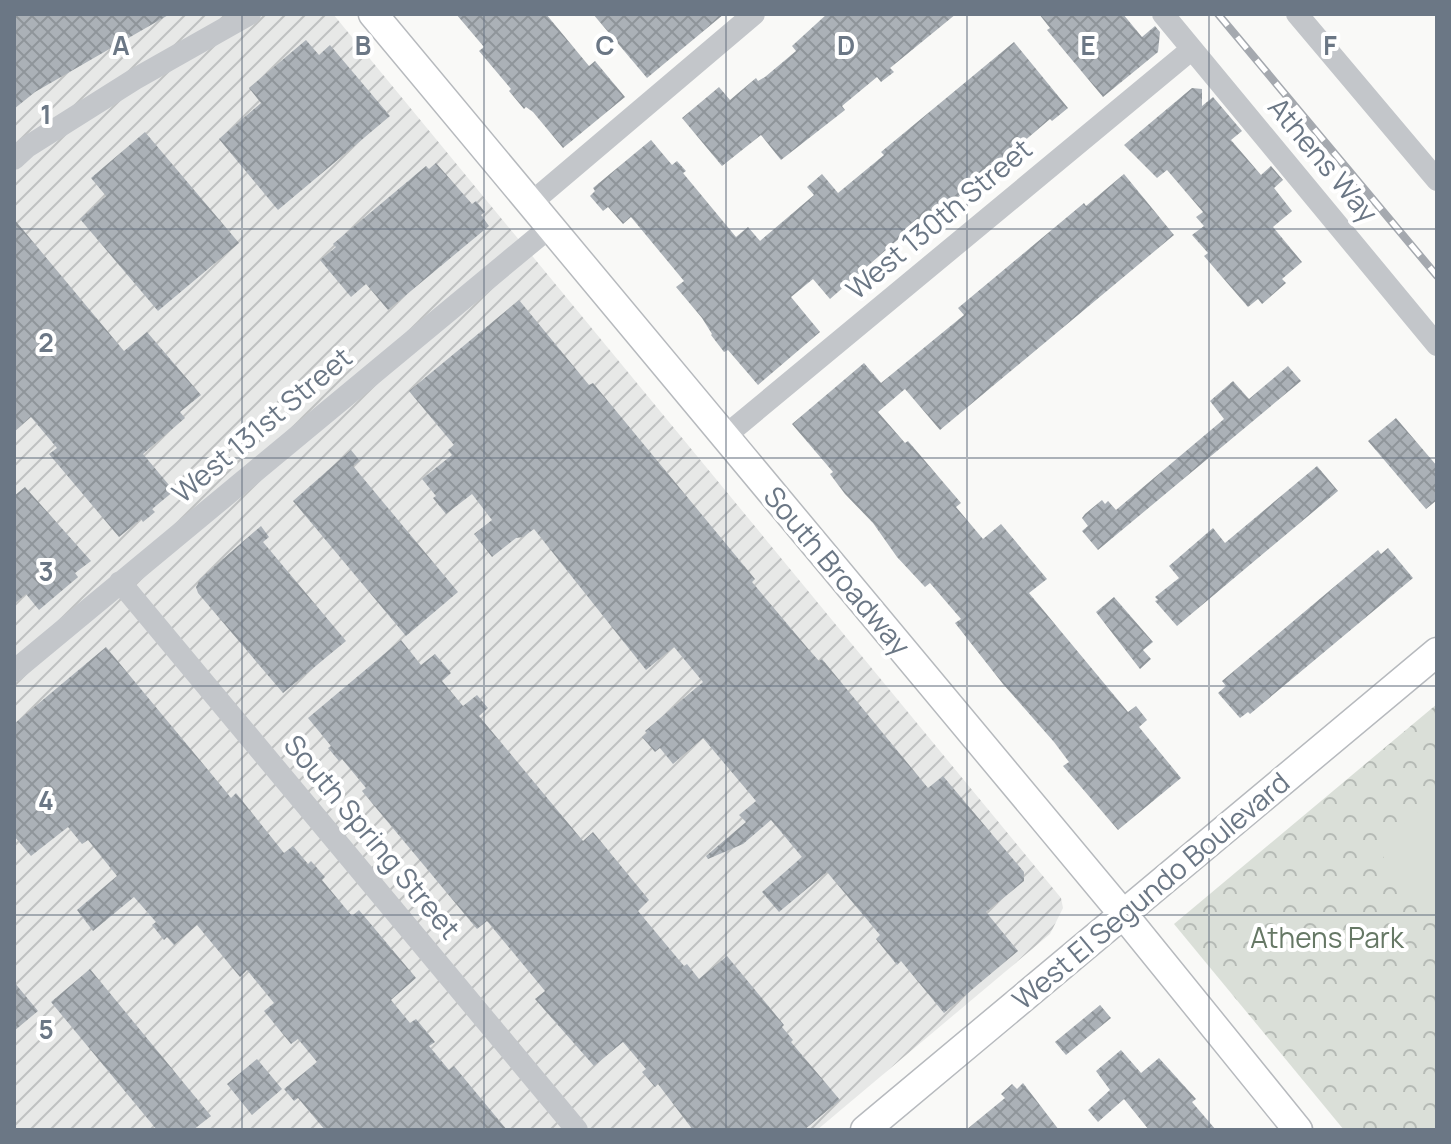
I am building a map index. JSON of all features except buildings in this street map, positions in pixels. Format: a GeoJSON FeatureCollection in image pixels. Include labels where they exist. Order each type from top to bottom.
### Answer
{"type":"FeatureCollection","features":[{"type":"Feature","properties":{"kind":"main road","name":"South Broadway"},"geometry":{"type":"LineString","coordinates":[[373,14],[1123,914],[1298,1130]]}},
{"type":"Feature","properties":{"kind":"main road","name":"West El Segundo Boulevard"},"geometry":{"type":"LineString","coordinates":[[865,1130],[1437,652]]}},
{"type":"Feature","properties":{"kind":"street"},"geometry":{"type":"LineString","coordinates":[[14,159],[27,147],[135,79],[250,14]]}},
{"type":"Feature","properties":{"kind":"street"},"geometry":{"type":"LineString","coordinates":[[531,203],[754,14]]}},
{"type":"Feature","properties":{"kind":"street","name":"Athens Way"},"geometry":{"type":"LineString","coordinates":[[1163,14],[1437,345]]}},
{"type":"Feature","properties":{"kind":"street"},"geometry":{"type":"LineString","coordinates":[[1297,14],[1437,180]]}},
{"type":"Feature","properties":{"kind":"street","name":"West 130th Street"},"geometry":{"type":"LineString","coordinates":[[725,436],[1192,49]]}},
{"type":"Feature","properties":{"kind":"street","name":"West 131st Street"},"geometry":{"type":"LineString","coordinates":[[14,671],[550,227]]}},
{"type":"Feature","properties":{"kind":"street","name":"South Spring Street"},"geometry":{"type":"LineString","coordinates":[[120,582],[577,1130]]}},
{"type":"Feature","properties":{"kind":"shaded area"},"geometry":{"type":"Polygon","coordinates":[[[14,14],[333,14],[1061,898],[1063,908],[1050,934],[817,1130],[14,1130],[14,14]]]}},
{"type":"Feature","properties":{"kind":"green space","name":"Athens Park"},"geometry":{"type":"Polygon","coordinates":[[[1437,704],[1437,1130],[1344,1130],[1174,924],[1437,704]]]}},
{"type":"Feature","properties":{"kind":"green space"},"geometry":{"type":"Polygon","coordinates":[[[1437,796],[1437,917],[1431,916],[1391,878],[1379,845],[1437,796]]]}},
{"type":"Feature","properties":{"kind":"railway"},"geometry":{"type":"LineString","coordinates":[[1218,14],[1437,276]]}}]}
